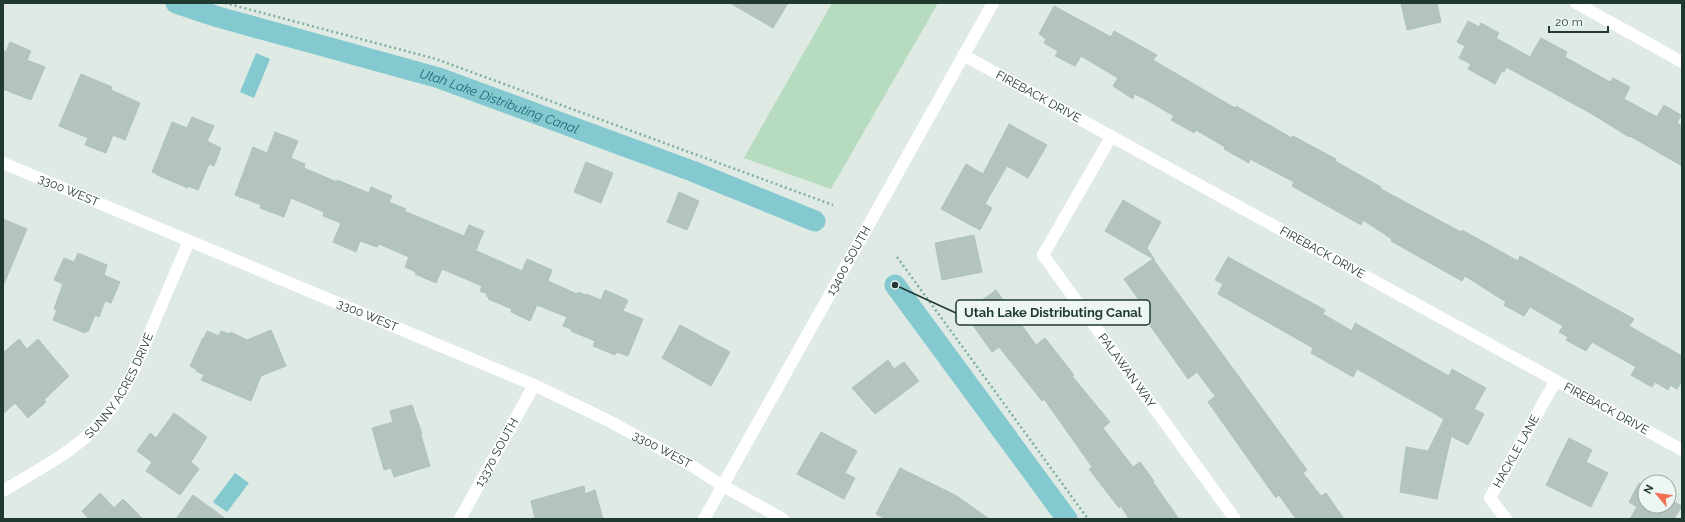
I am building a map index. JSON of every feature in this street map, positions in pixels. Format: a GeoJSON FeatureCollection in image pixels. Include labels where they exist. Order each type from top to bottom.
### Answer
{"type":"FeatureCollection","features":[{"type":"Feature","properties":{"kind":"street","name":"13400 SOUTH"},"geometry":{"type":"LineString","coordinates":[[704,519],[992,3]]}},
{"type":"Feature","properties":{"kind":"street"},"geometry":{"type":"LineString","coordinates":[[1576,3],[1682,62]]}},
{"type":"Feature","properties":{"kind":"street","name":"FIREBACK DRIVE"},"geometry":{"type":"LineString","coordinates":[[963,55],[1555,382],[1682,450]]}},
{"type":"Feature","properties":{"kind":"street","name":"PALAWAN WAY"},"geometry":{"type":"LineString","coordinates":[[1111,137],[1043,255],[1235,519]]}},
{"type":"Feature","properties":{"kind":"street","name":"3300 WEST"},"geometry":{"type":"LineString","coordinates":[[3,163],[534,385],[605,419],[689,464],[723,486],[783,519]]}},
{"type":"Feature","properties":{"kind":"street","name":"SUNNY ACRES DRIVE"},"geometry":{"type":"LineString","coordinates":[[3,491],[74,446],[93,430],[110,412],[124,391],[135,368],[189,241]]}},
{"type":"Feature","properties":{"kind":"street","name":"HACKLE LANE"},"geometry":{"type":"LineString","coordinates":[[1506,519],[1490,498],[1555,382]]}},
{"type":"Feature","properties":{"kind":"street","name":"13370 SOUTH"},"geometry":{"type":"LineString","coordinates":[[460,519],[534,385]]}},
{"type":"Feature","properties":{"kind":"path"},"geometry":{"type":"LineString","coordinates":[[225,3],[436,59],[833,205]]}},
{"type":"Feature","properties":{"kind":"path"},"geometry":{"type":"LineString","coordinates":[[897,257],[1088,519]]}},
{"type":"Feature","properties":{"kind":"green space"},"geometry":{"type":"Polygon","coordinates":[[[832,3],[938,3],[831,189],[744,158],[832,3]]]}},
{"type":"Feature","properties":{"kind":"water"},"geometry":{"type":"Polygon","coordinates":[[[256,53],[270,59],[254,98],[240,92],[256,53]]]}},
{"type":"Feature","properties":{"kind":"water"},"geometry":{"type":"Polygon","coordinates":[[[235,473],[249,483],[227,512],[213,502],[235,473]]]}},
{"type":"Feature","properties":{"kind":"building"},"geometry":{"type":"Polygon","coordinates":[[[730,3],[788,3],[773,28],[730,3]]]}},
{"type":"Feature","properties":{"kind":"building"},"geometry":{"type":"Polygon","coordinates":[[[1401,3],[1437,3],[1441,22],[1407,30],[1401,3]]]}},
{"type":"Feature","properties":{"kind":"building"},"geometry":{"type":"Polygon","coordinates":[[[1054,6],[1111,37],[1114,31],[1157,55],[1153,60],[1235,108],[1236,106],[1292,138],[1293,136],[1336,159],[1335,161],[1381,187],[1381,189],[1461,232],[1462,230],[1518,261],[1520,256],[1634,319],[1629,326],[1682,356],[1682,381],[1677,389],[1670,385],[1668,390],[1655,382],[1652,387],[1631,375],[1636,367],[1592,342],[1586,351],[1566,340],[1568,337],[1559,332],[1563,326],[1530,307],[1524,316],[1504,305],[1506,302],[1465,276],[1462,281],[1391,241],[1392,239],[1363,220],[1361,225],[1292,186],[1294,182],[1250,159],[1249,163],[1224,149],[1225,147],[1196,130],[1194,133],[1171,120],[1174,116],[1143,98],[1134,94],[1133,99],[1113,86],[1118,78],[1081,56],[1075,66],[1055,56],[1058,51],[1044,43],[1046,39],[1039,34],[1054,6]]]}},
{"type":"Feature","properties":{"kind":"building"},"geometry":{"type":"Polygon","coordinates":[[[1468,21],[1479,27],[1481,23],[1499,33],[1496,38],[1530,57],[1541,38],[1567,52],[1565,57],[1610,82],[1613,78],[1630,87],[1624,99],[1657,117],[1664,105],[1681,115],[1677,123],[1682,126],[1682,166],[1506,67],[1495,84],[1468,69],[1471,64],[1459,58],[1465,46],[1457,42],[1468,21]]]}},
{"type":"Feature","properties":{"kind":"building"},"geometry":{"type":"Polygon","coordinates":[[[10,42],[31,51],[27,60],[45,67],[31,100],[3,89],[3,50],[6,52],[10,42]]]}},
{"type":"Feature","properties":{"kind":"building"},"geometry":{"type":"Polygon","coordinates":[[[81,74],[112,87],[111,90],[140,103],[125,140],[113,135],[106,153],[85,145],[88,138],[59,126],[81,74]]]}},
{"type":"Feature","properties":{"kind":"building"},"geometry":{"type":"Polygon","coordinates":[[[192,117],[214,126],[207,141],[221,148],[214,166],[209,164],[198,190],[188,186],[188,188],[152,172],[172,122],[187,128],[192,117]]]}},
{"type":"Feature","properties":{"kind":"building"},"geometry":{"type":"Polygon","coordinates":[[[1009,124],[1047,145],[1028,178],[1007,166],[985,204],[992,208],[980,230],[941,209],[966,164],[983,174],[1009,124]]]}},
{"type":"Feature","properties":{"kind":"building"},"geometry":{"type":"Polygon","coordinates":[[[275,132],[298,141],[291,158],[305,164],[304,168],[337,182],[337,180],[369,193],[371,187],[392,196],[389,202],[406,209],[404,211],[464,236],[469,225],[484,231],[476,250],[477,251],[522,271],[527,259],[552,270],[548,281],[577,294],[578,292],[586,294],[601,300],[605,290],[628,300],[623,311],[643,319],[628,356],[617,352],[615,355],[593,346],[595,341],[563,326],[567,317],[537,305],[530,321],[511,312],[512,309],[488,299],[489,297],[486,296],[488,294],[480,291],[482,286],[442,269],[436,283],[415,274],[416,272],[405,267],[409,257],[379,244],[377,247],[360,241],[356,252],[333,242],[341,223],[323,216],[324,212],[291,198],[284,217],[260,208],[261,205],[235,195],[253,147],[267,153],[275,132]]]}},
{"type":"Feature","properties":{"kind":"building"},"geometry":{"type":"Polygon","coordinates":[[[586,162],[613,173],[601,203],[574,192],[586,162]]]}},
{"type":"Feature","properties":{"kind":"building"},"geometry":{"type":"Polygon","coordinates":[[[679,192],[699,201],[687,230],[667,222],[679,192]]]}},
{"type":"Feature","properties":{"kind":"building"},"geometry":{"type":"Polygon","coordinates":[[[1123,200],[1161,222],[1147,248],[1155,260],[1105,231],[1123,200]]]}},
{"type":"Feature","properties":{"kind":"building"},"geometry":{"type":"Polygon","coordinates":[[[3,219],[27,229],[3,286],[3,219]]]}},
{"type":"Feature","properties":{"kind":"building"},"geometry":{"type":"Polygon","coordinates":[[[974,235],[982,272],[942,280],[935,243],[974,235]]]}},
{"type":"Feature","properties":{"kind":"building"},"geometry":{"type":"Polygon","coordinates":[[[78,253],[107,265],[104,275],[120,282],[111,303],[105,301],[99,317],[95,315],[88,332],[86,331],[85,333],[53,320],[57,310],[54,309],[63,284],[54,280],[64,258],[74,262],[78,253]]]}},
{"type":"Feature","properties":{"kind":"building"},"geometry":{"type":"Polygon","coordinates":[[[1228,257],[1325,310],[1323,314],[1352,331],[1355,323],[1449,376],[1452,369],[1486,388],[1474,409],[1484,414],[1468,445],[1451,436],[1437,499],[1400,492],[1406,447],[1428,451],[1444,419],[1357,369],[1353,377],[1311,353],[1313,348],[1218,294],[1223,284],[1215,280],[1228,257]]]}},
{"type":"Feature","properties":{"kind":"building"},"geometry":{"type":"Polygon","coordinates":[[[1153,259],[1307,470],[1303,473],[1321,496],[1326,493],[1344,519],[1296,519],[1279,495],[1276,498],[1208,402],[1215,396],[1197,372],[1188,379],[1149,324],[1146,325],[1134,308],[1141,303],[1124,279],[1153,259]]]}},
{"type":"Feature","properties":{"kind":"building"},"geometry":{"type":"Polygon","coordinates":[[[996,290],[1036,345],[1045,338],[1074,375],[1072,376],[1110,422],[1103,428],[1133,467],[1140,462],[1179,519],[1129,519],[1121,506],[1119,508],[1089,469],[1092,467],[1044,399],[1042,401],[999,347],[992,352],[964,313],[996,290]]]}},
{"type":"Feature","properties":{"kind":"building"},"geometry":{"type":"Polygon","coordinates":[[[680,325],[730,352],[711,386],[662,358],[680,325]]]}},
{"type":"Feature","properties":{"kind":"building"},"geometry":{"type":"Polygon","coordinates":[[[271,330],[286,366],[261,376],[251,401],[201,380],[204,375],[190,366],[207,331],[219,336],[221,331],[230,334],[231,332],[247,340],[271,330]]]}},
{"type":"Feature","properties":{"kind":"building"},"geometry":{"type":"Polygon","coordinates":[[[19,339],[27,349],[38,339],[69,376],[44,400],[46,402],[28,418],[15,403],[3,414],[3,353],[19,339]]]}},
{"type":"Feature","properties":{"kind":"building"},"geometry":{"type":"Polygon","coordinates":[[[888,360],[894,369],[904,362],[919,381],[875,414],[852,388],[888,360]]]}},
{"type":"Feature","properties":{"kind":"building"},"geometry":{"type":"Polygon","coordinates":[[[412,405],[422,434],[421,435],[430,466],[394,477],[391,468],[384,470],[372,428],[393,422],[390,411],[412,405]]]}},
{"type":"Feature","properties":{"kind":"building"},"geometry":{"type":"Polygon","coordinates":[[[174,413],[207,437],[191,462],[199,469],[180,495],[146,471],[152,462],[137,451],[150,433],[156,438],[174,413]]]}},
{"type":"Feature","properties":{"kind":"building"},"geometry":{"type":"Polygon","coordinates":[[[821,432],[857,451],[845,473],[855,478],[844,499],[797,474],[821,432]]]}},
{"type":"Feature","properties":{"kind":"building"},"geometry":{"type":"Polygon","coordinates":[[[1569,438],[1592,450],[1586,462],[1608,473],[1591,507],[1546,485],[1569,438]]]}},
{"type":"Feature","properties":{"kind":"building"},"geometry":{"type":"Polygon","coordinates":[[[900,468],[957,496],[989,519],[886,519],[876,514],[900,468]]]}},
{"type":"Feature","properties":{"kind":"building"},"geometry":{"type":"Polygon","coordinates":[[[584,486],[585,494],[595,490],[603,519],[535,519],[531,501],[584,486]]]}},
{"type":"Feature","properties":{"kind":"building"},"geometry":{"type":"Polygon","coordinates":[[[1637,487],[1637,507],[1629,502],[1637,487]]]}},
{"type":"Feature","properties":{"kind":"building"},"geometry":{"type":"Polygon","coordinates":[[[100,493],[114,508],[123,499],[143,519],[89,519],[82,511],[100,493]]]}},
{"type":"Feature","properties":{"kind":"building"},"geometry":{"type":"Polygon","coordinates":[[[193,495],[226,519],[176,519],[193,495]]]}},
{"type":"Feature","properties":{"kind":"building"},"geometry":{"type":"Polygon","coordinates":[[[1677,503],[1682,506],[1674,519],[1630,519],[1637,507],[1637,514],[1677,514],[1677,503]]]}},
{"type":"Feature","properties":{"kind":"waterway","name":"Utah Lake Distributing Canal"},"geometry":{"type":"LineString","coordinates":[[176,3],[218,17],[439,78],[692,171],[815,221]]}},
{"type":"Feature","properties":{"kind":"waterway","name":"Utah Lake Distributing Canal"},"geometry":{"type":"LineString","coordinates":[[895,285],[1067,519]]}},
{"type":"Feature","properties":{"kind":"place","name":"Utah Lake Distributing Canal"},"geometry":{"type":"Point","coordinates":[895,285]}}]}
